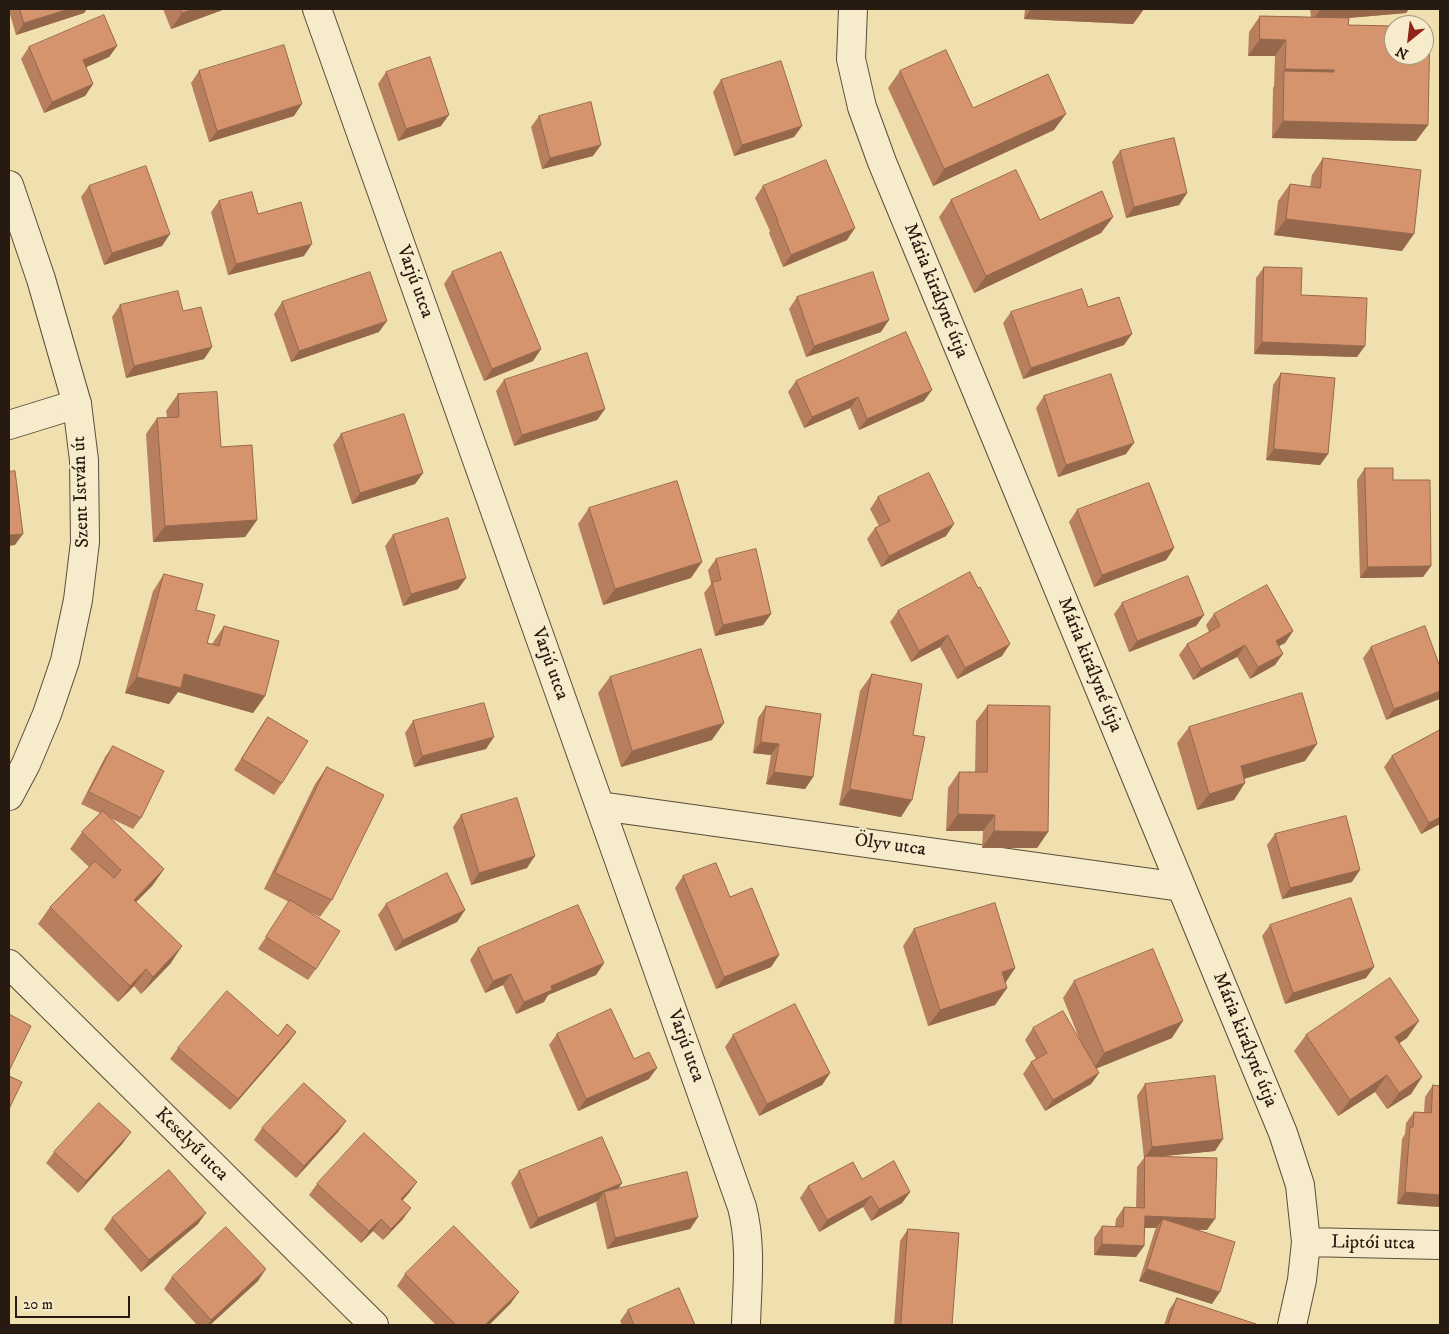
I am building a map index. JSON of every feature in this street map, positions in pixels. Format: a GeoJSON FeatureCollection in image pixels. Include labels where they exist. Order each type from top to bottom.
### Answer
{"type":"FeatureCollection","features":[{"type":"Feature","properties":{"kind":"street","name":"Varjú utca"},"geometry":{"type":"LineString","coordinates":[[317,9],[742,1206],[746,1222],[748,1252],[746,1325]]}},
{"type":"Feature","properties":{"kind":"street","name":"Mária királyné útja"},"geometry":{"type":"LineString","coordinates":[[853,9],[851,59],[862,107],[882,162],[1283,1134],[1300,1185],[1306,1242],[1302,1280],[1292,1325]]}},
{"type":"Feature","properties":{"kind":"street","name":"Szent István út"},"geometry":{"type":"LineString","coordinates":[[9,185],[41,279],[77,404],[84,460],[86,542],[78,600],[65,661],[47,714],[26,764],[9,796]]}},
{"type":"Feature","properties":{"kind":"street"},"geometry":{"type":"LineString","coordinates":[[9,425],[77,404]]}},
{"type":"Feature","properties":{"kind":"street","name":"Ölyv utca"},"geometry":{"type":"LineString","coordinates":[[600,806],[1181,887]]}},
{"type":"Feature","properties":{"kind":"street","name":"Keselyű utca"},"geometry":{"type":"LineString","coordinates":[[9,964],[374,1325]]}},
{"type":"Feature","properties":{"kind":"street","name":"Liptói utca"},"geometry":{"type":"LineString","coordinates":[[1306,1242],[1440,1245]]}},
{"type":"Feature","properties":{"kind":"building"},"geometry":{"type":"Polygon","coordinates":[[[20,9],[69,9],[24,23],[20,9]]]}},
{"type":"Feature","properties":{"kind":"building"},"geometry":{"type":"Polygon","coordinates":[[[181,9],[193,9],[182,13],[181,9]]]}},
{"type":"Feature","properties":{"kind":"building"},"geometry":{"type":"Polygon","coordinates":[[[104,15],[117,46],[83,60],[93,84],[52,102],[29,47],[104,15]]]}},
{"type":"Feature","properties":{"kind":"building"},"geometry":{"type":"Polygon","coordinates":[[[1260,16],[1349,18],[1348,25],[1384,26],[1384,65],[1429,65],[1428,125],[1283,121],[1284,71],[1334,72],[1334,70],[1285,69],[1286,40],[1260,39],[1260,16]]]}},
{"type":"Feature","properties":{"kind":"building"},"geometry":{"type":"Polygon","coordinates":[[[284,45],[302,104],[217,131],[199,71],[284,45]]]}},
{"type":"Feature","properties":{"kind":"building"},"geometry":{"type":"Polygon","coordinates":[[[946,50],[973,108],[1048,74],[1066,114],[944,169],[900,71],[946,50]]]}},
{"type":"Feature","properties":{"kind":"building"},"geometry":{"type":"Polygon","coordinates":[[[430,57],[449,115],[406,129],[386,72],[430,57]]]}},
{"type":"Feature","properties":{"kind":"building"},"geometry":{"type":"Polygon","coordinates":[[[781,61],[802,126],[742,145],[721,80],[781,61]]]}},
{"type":"Feature","properties":{"kind":"building"},"geometry":{"type":"Polygon","coordinates":[[[591,102],[601,145],[550,158],[539,116],[591,102]]]}},
{"type":"Feature","properties":{"kind":"building"},"geometry":{"type":"Polygon","coordinates":[[[1174,138],[1187,193],[1134,207],[1120,151],[1174,138]]]}},
{"type":"Feature","properties":{"kind":"building"},"geometry":{"type":"Polygon","coordinates":[[[1323,158],[1421,170],[1414,234],[1286,219],[1290,184],[1320,188],[1323,158]]]}},
{"type":"Feature","properties":{"kind":"building"},"geometry":{"type":"Polygon","coordinates":[[[826,160],[855,228],[791,255],[763,186],[826,160]]]}},
{"type":"Feature","properties":{"kind":"building"},"geometry":{"type":"Polygon","coordinates":[[[146,166],[170,234],[112,253],[89,186],[146,166]]]}},
{"type":"Feature","properties":{"kind":"building"},"geometry":{"type":"Polygon","coordinates":[[[1016,170],[1040,220],[1102,191],[1113,217],[986,276],[951,200],[1016,170]]]}},
{"type":"Feature","properties":{"kind":"building"},"geometry":{"type":"Polygon","coordinates":[[[252,192],[258,214],[301,202],[312,244],[236,264],[219,201],[252,192]]]}},
{"type":"Feature","properties":{"kind":"building"},"geometry":{"type":"Polygon","coordinates":[[[501,252],[541,349],[492,369],[452,272],[501,252]]]}},
{"type":"Feature","properties":{"kind":"building"},"geometry":{"type":"Polygon","coordinates":[[[1264,267],[1302,268],[1301,295],[1367,298],[1365,346],[1262,342],[1264,267]]]}},
{"type":"Feature","properties":{"kind":"building"},"geometry":{"type":"Polygon","coordinates":[[[370,272],[387,321],[299,351],[282,302],[370,272]]]}},
{"type":"Feature","properties":{"kind":"building"},"geometry":{"type":"Polygon","coordinates":[[[873,272],[889,320],[814,346],[797,297],[873,272]]]}},
{"type":"Feature","properties":{"kind":"building"},"geometry":{"type":"Polygon","coordinates":[[[1082,289],[1088,307],[1119,297],[1132,334],[1031,368],[1011,312],[1082,289]]]}},
{"type":"Feature","properties":{"kind":"building"},"geometry":{"type":"Polygon","coordinates":[[[178,291],[183,311],[201,307],[212,347],[134,366],[120,305],[178,291]]]}},
{"type":"Feature","properties":{"kind":"building"},"geometry":{"type":"Polygon","coordinates":[[[906,332],[932,390],[867,419],[858,397],[812,417],[796,381],[906,332]]]}},
{"type":"Feature","properties":{"kind":"building"},"geometry":{"type":"Polygon","coordinates":[[[587,353],[605,409],[522,435],[504,380],[587,353]]]}},
{"type":"Feature","properties":{"kind":"building"},"geometry":{"type":"Polygon","coordinates":[[[1281,373],[1335,378],[1328,454],[1274,449],[1281,373]]]}},
{"type":"Feature","properties":{"kind":"building"},"geometry":{"type":"Polygon","coordinates":[[[1111,374],[1134,443],[1066,465],[1044,396],[1111,374]]]}},
{"type":"Feature","properties":{"kind":"building"},"geometry":{"type":"Polygon","coordinates":[[[217,392],[221,447],[252,445],[257,520],[165,526],[157,418],[179,417],[178,394],[217,392]]]}},
{"type":"Feature","properties":{"kind":"building"},"geometry":{"type":"Polygon","coordinates":[[[404,414],[423,473],[360,493],[341,434],[404,414]]]}},
{"type":"Feature","properties":{"kind":"building"},"geometry":{"type":"Polygon","coordinates":[[[1365,468],[1393,468],[1393,480],[1430,480],[1431,566],[1368,567],[1365,468]]]}},
{"type":"Feature","properties":{"kind":"building"},"geometry":{"type":"Polygon","coordinates":[[[15,471],[23,534],[9,535],[9,472],[15,471]]]}},
{"type":"Feature","properties":{"kind":"building"},"geometry":{"type":"Polygon","coordinates":[[[929,473],[954,524],[889,556],[875,528],[890,521],[878,497],[929,473]]]}},
{"type":"Feature","properties":{"kind":"building"},"geometry":{"type":"Polygon","coordinates":[[[677,481],[702,562],[615,589],[589,508],[677,481]]]}},
{"type":"Feature","properties":{"kind":"building"},"geometry":{"type":"Polygon","coordinates":[[[1149,483],[1174,548],[1102,575],[1077,510],[1149,483]]]}},
{"type":"Feature","properties":{"kind":"building"},"geometry":{"type":"Polygon","coordinates":[[[448,518],[466,578],[411,594],[393,535],[448,518]]]}},
{"type":"Feature","properties":{"kind":"building"},"geometry":{"type":"Polygon","coordinates":[[[756,549],[771,614],[723,625],[712,582],[721,580],[716,559],[756,549]]]}},
{"type":"Feature","properties":{"kind":"building"},"geometry":{"type":"Polygon","coordinates":[[[970,572],[1010,644],[965,668],[948,635],[919,651],[898,611],[970,572]]]}},
{"type":"Feature","properties":{"kind":"building"},"geometry":{"type":"Polygon","coordinates":[[[164,574],[203,584],[196,610],[215,615],[207,643],[219,646],[224,626],[279,641],[265,696],[184,674],[181,688],[137,677],[164,574]]]}},
{"type":"Feature","properties":{"kind":"building"},"geometry":{"type":"Polygon","coordinates":[[[1188,576],[1204,615],[1137,641],[1122,603],[1188,576]]]}},
{"type":"Feature","properties":{"kind":"building"},"geometry":{"type":"Polygon","coordinates":[[[1267,585],[1293,631],[1276,641],[1283,654],[1258,667],[1245,645],[1201,669],[1187,644],[1220,626],[1214,614],[1267,585]]]}},
{"type":"Feature","properties":{"kind":"building"},"geometry":{"type":"Polygon","coordinates":[[[1425,626],[1440,667],[1440,691],[1394,709],[1371,647],[1425,626]]]}},
{"type":"Feature","properties":{"kind":"building"},"geometry":{"type":"Polygon","coordinates":[[[701,649],[724,723],[632,751],[610,677],[701,649]]]}},
{"type":"Feature","properties":{"kind":"building"},"geometry":{"type":"Polygon","coordinates":[[[872,674],[922,684],[913,735],[925,737],[912,800],[850,789],[872,674]]]}},
{"type":"Feature","properties":{"kind":"building"},"geometry":{"type":"Polygon","coordinates":[[[1302,693],[1317,744],[1241,766],[1245,783],[1209,794],[1189,727],[1302,693]]]}},
{"type":"Feature","properties":{"kind":"building"},"geometry":{"type":"Polygon","coordinates":[[[484,703],[494,737],[422,756],[413,721],[484,703]]]}},
{"type":"Feature","properties":{"kind":"building"},"geometry":{"type":"Polygon","coordinates":[[[988,705],[1050,706],[1048,832],[994,831],[995,815],[958,814],[959,772],[987,772],[988,705]]]}},
{"type":"Feature","properties":{"kind":"building"},"geometry":{"type":"Polygon","coordinates":[[[766,706],[821,714],[813,777],[774,772],[779,744],[761,742],[766,706]]]}},
{"type":"Feature","properties":{"kind":"building"},"geometry":{"type":"Polygon","coordinates":[[[268,717],[308,741],[282,783],[242,759],[268,717]]]}},
{"type":"Feature","properties":{"kind":"building"},"geometry":{"type":"Polygon","coordinates":[[[1440,730],[1440,817],[1429,823],[1392,756],[1440,730]]]}},
{"type":"Feature","properties":{"kind":"building"},"geometry":{"type":"Polygon","coordinates":[[[113,746],[164,771],[141,818],[89,792],[113,746]]]}},
{"type":"Feature","properties":{"kind":"building"},"geometry":{"type":"Polygon","coordinates":[[[327,767],[384,795],[332,900],[275,873],[327,767]]]}},
{"type":"Feature","properties":{"kind":"building"},"geometry":{"type":"Polygon","coordinates":[[[517,798],[535,856],[479,873],[461,815],[517,798]]]}},
{"type":"Feature","properties":{"kind":"building"},"geometry":{"type":"Polygon","coordinates":[[[103,811],[164,869],[134,900],[182,946],[153,977],[146,969],[130,986],[50,907],[95,861],[114,878],[121,870],[82,832],[103,811]]]}},
{"type":"Feature","properties":{"kind":"building"},"geometry":{"type":"Polygon","coordinates":[[[1346,816],[1360,870],[1290,888],[1275,834],[1346,816]]]}},
{"type":"Feature","properties":{"kind":"building"},"geometry":{"type":"Polygon","coordinates":[[[716,863],[730,897],[752,888],[779,955],[724,977],[683,876],[716,863]]]}},
{"type":"Feature","properties":{"kind":"building"},"geometry":{"type":"Polygon","coordinates":[[[447,873],[465,910],[403,940],[386,904],[447,873]]]}},
{"type":"Feature","properties":{"kind":"building"},"geometry":{"type":"Polygon","coordinates":[[[1351,898],[1374,967],[1293,993],[1270,925],[1351,898]]]}},
{"type":"Feature","properties":{"kind":"building"},"geometry":{"type":"Polygon","coordinates":[[[290,900],[340,931],[316,969],[266,937],[290,900]]]}},
{"type":"Feature","properties":{"kind":"building"},"geometry":{"type":"Polygon","coordinates":[[[995,903],[1015,968],[1002,972],[1007,988],[940,1010],[914,929],[995,903]]]}},
{"type":"Feature","properties":{"kind":"building"},"geometry":{"type":"Polygon","coordinates":[[[578,905],[604,963],[551,986],[552,990],[524,1002],[511,974],[493,981],[478,948],[578,905]]]}},
{"type":"Feature","properties":{"kind":"building"},"geometry":{"type":"Polygon","coordinates":[[[1153,949],[1183,1021],[1104,1053],[1074,981],[1153,949]]]}},
{"type":"Feature","properties":{"kind":"building"},"geometry":{"type":"Polygon","coordinates":[[[1390,978],[1419,1021],[1395,1037],[1422,1077],[1399,1093],[1387,1075],[1350,1100],[1306,1035],[1390,978]]]}},
{"type":"Feature","properties":{"kind":"building"},"geometry":{"type":"Polygon","coordinates":[[[227,991],[278,1036],[287,1024],[296,1032],[238,1099],[178,1048],[227,991]]]}},
{"type":"Feature","properties":{"kind":"building"},"geometry":{"type":"Polygon","coordinates":[[[795,1004],[830,1073],[767,1104],[733,1035],[795,1004]]]}},
{"type":"Feature","properties":{"kind":"building"},"geometry":{"type":"Polygon","coordinates":[[[611,1009],[634,1059],[649,1052],[657,1068],[586,1099],[557,1034],[611,1009]]]}},
{"type":"Feature","properties":{"kind":"building"},"geometry":{"type":"Polygon","coordinates":[[[1063,1011],[1099,1073],[1053,1100],[1031,1062],[1047,1053],[1033,1028],[1063,1011]]]}},
{"type":"Feature","properties":{"kind":"building"},"geometry":{"type":"Polygon","coordinates":[[[9,1014],[31,1026],[9,1071],[9,1014]]]}},
{"type":"Feature","properties":{"kind":"building"},"geometry":{"type":"Polygon","coordinates":[[[9,1076],[22,1082],[9,1109],[9,1076]]]}},
{"type":"Feature","properties":{"kind":"building"},"geometry":{"type":"Polygon","coordinates":[[[1215,1076],[1223,1139],[1152,1147],[1145,1084],[1215,1076]]]}},
{"type":"Feature","properties":{"kind":"building"},"geometry":{"type":"Polygon","coordinates":[[[304,1083],[346,1121],[304,1166],[262,1128],[304,1083]]]}},
{"type":"Feature","properties":{"kind":"building"},"geometry":{"type":"Polygon","coordinates":[[[1433,1085],[1440,1086],[1440,1195],[1405,1192],[1410,1127],[1413,1127],[1414,1112],[1431,1113],[1433,1085]]]}},
{"type":"Feature","properties":{"kind":"building"},"geometry":{"type":"Polygon","coordinates":[[[99,1103],[131,1132],[86,1181],[54,1152],[99,1103]]]}},
{"type":"Feature","properties":{"kind":"building"},"geometry":{"type":"Polygon","coordinates":[[[364,1133],[417,1182],[401,1199],[411,1208],[391,1229],[381,1219],[369,1231],[317,1184],[364,1133]]]}},
{"type":"Feature","properties":{"kind":"building"},"geometry":{"type":"Polygon","coordinates":[[[602,1137],[622,1183],[538,1218],[519,1171],[602,1137]]]}},
{"type":"Feature","properties":{"kind":"building"},"geometry":{"type":"Polygon","coordinates":[[[1145,1156],[1217,1158],[1215,1219],[1145,1216],[1144,1246],[1102,1244],[1102,1226],[1123,1227],[1124,1207],[1144,1208],[1145,1156]]]}},
{"type":"Feature","properties":{"kind":"building"},"geometry":{"type":"Polygon","coordinates":[[[894,1161],[910,1192],[879,1209],[871,1196],[827,1220],[808,1186],[853,1162],[862,1179],[894,1161]]]}},
{"type":"Feature","properties":{"kind":"building"},"geometry":{"type":"Polygon","coordinates":[[[169,1170],[206,1213],[149,1260],[112,1218],[169,1170]]]}},
{"type":"Feature","properties":{"kind":"building"},"geometry":{"type":"Polygon","coordinates":[[[687,1172],[698,1217],[615,1238],[604,1192],[687,1172]]]}},
{"type":"Feature","properties":{"kind":"building"},"geometry":{"type":"Polygon","coordinates":[[[1163,1219],[1235,1242],[1220,1292],[1147,1269],[1163,1219]]]}},
{"type":"Feature","properties":{"kind":"building"},"geometry":{"type":"Polygon","coordinates":[[[454,1226],[519,1292],[485,1325],[456,1325],[405,1274],[454,1226]]]}},
{"type":"Feature","properties":{"kind":"building"},"geometry":{"type":"Polygon","coordinates":[[[226,1227],[266,1269],[211,1320],[172,1277],[226,1227]]]}},
{"type":"Feature","properties":{"kind":"building"},"geometry":{"type":"Polygon","coordinates":[[[908,1229],[959,1233],[952,1325],[901,1325],[908,1229]]]}},
{"type":"Feature","properties":{"kind":"building"},"geometry":{"type":"Polygon","coordinates":[[[679,1288],[695,1325],[634,1325],[628,1310],[679,1288]]]}},
{"type":"Feature","properties":{"kind":"building"},"geometry":{"type":"Polygon","coordinates":[[[1177,1298],[1256,1324],[1256,1325],[1168,1325],[1177,1298]]]}}]}
